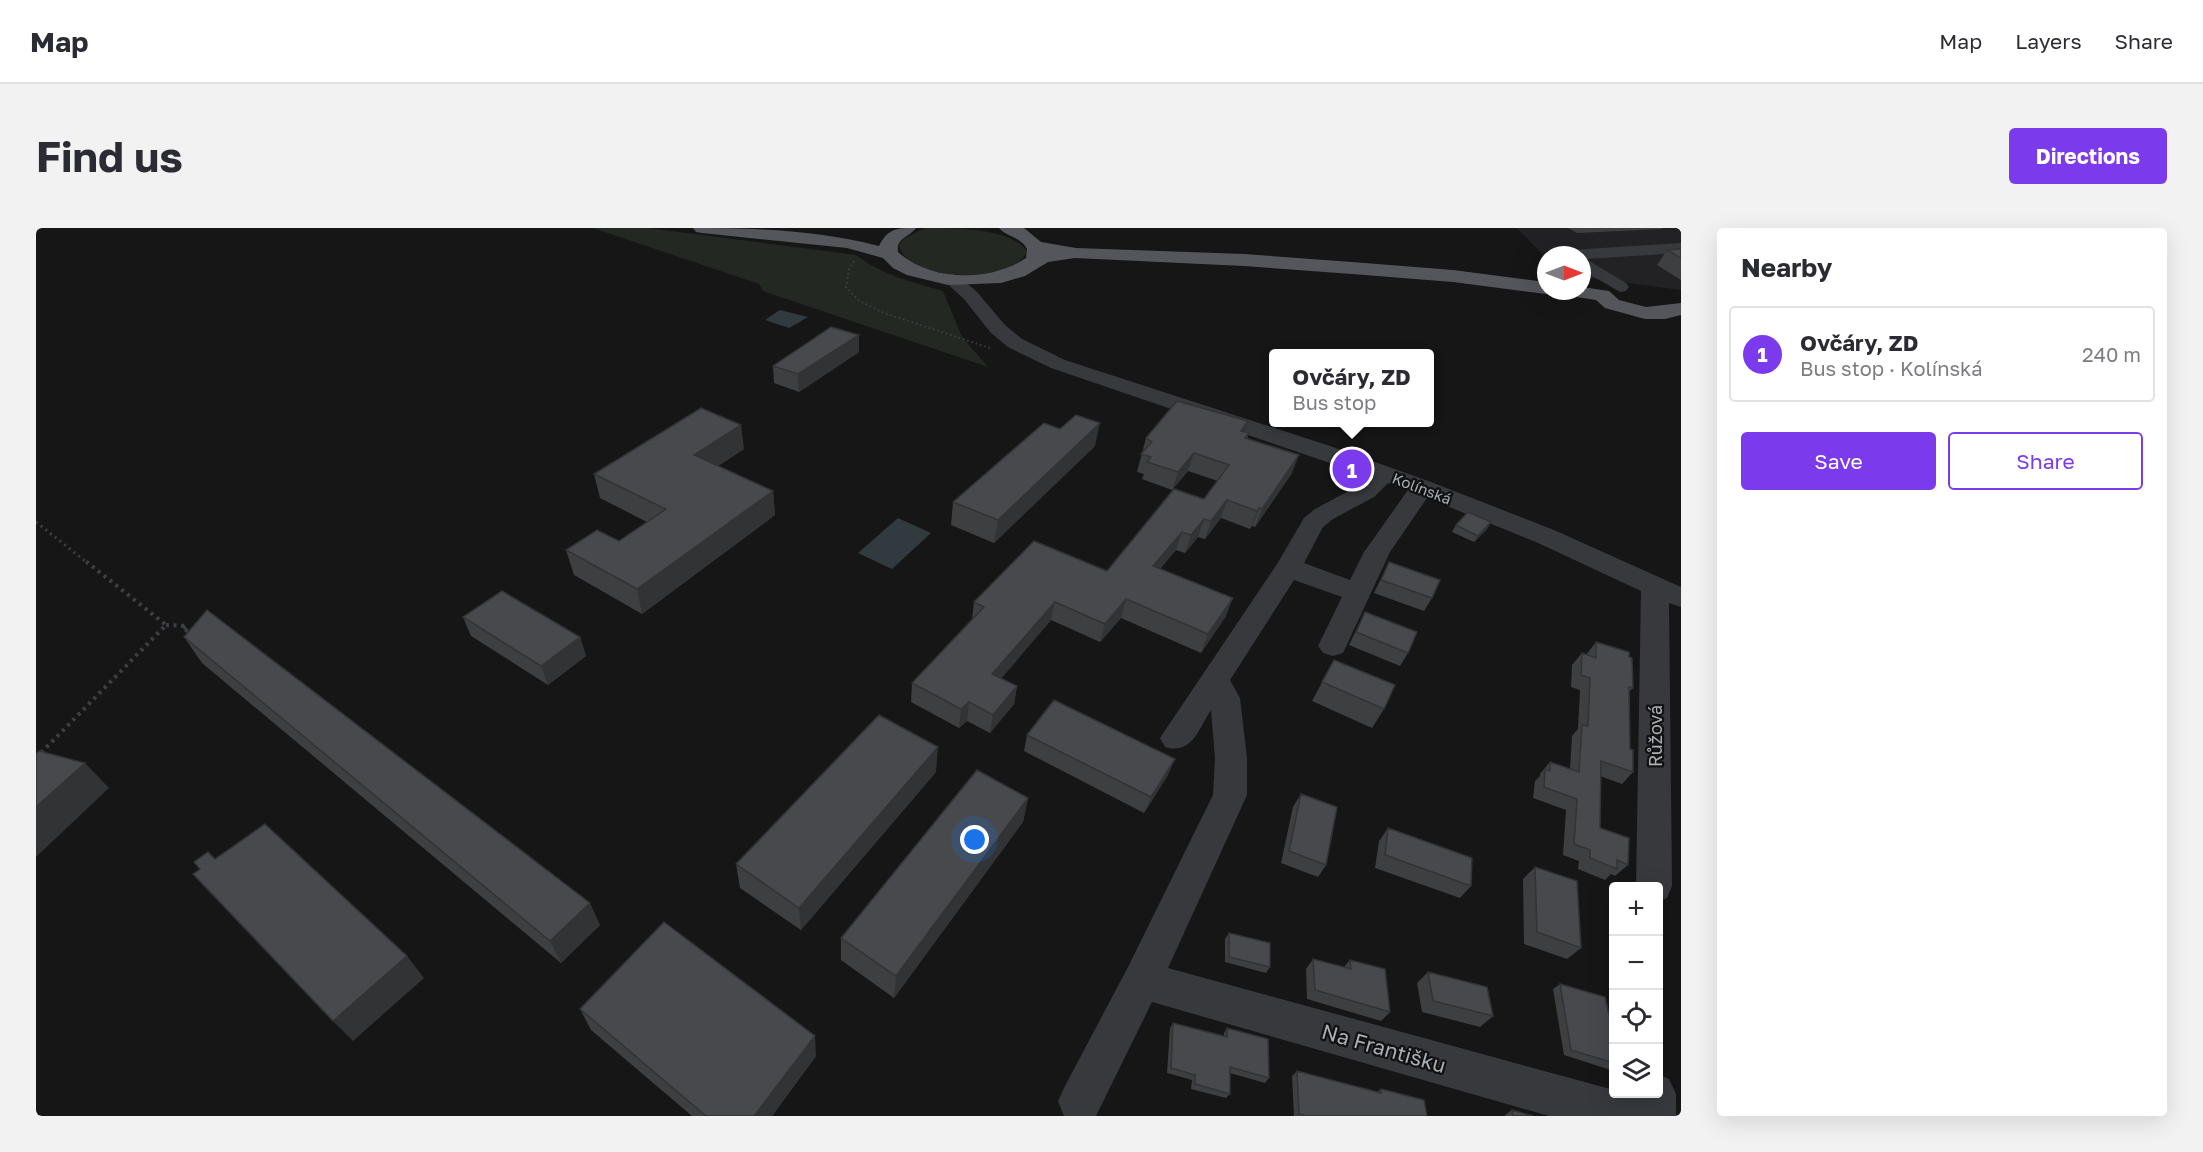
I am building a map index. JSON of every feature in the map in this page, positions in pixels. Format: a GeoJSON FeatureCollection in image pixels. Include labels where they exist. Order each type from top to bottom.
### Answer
{"type":"FeatureCollection","features":[{"type":"Feature","properties":{"kind":"main road"},"geometry":{"type":"LineString","coordinates":[[702,228],[848,243],[890,242],[904,267],[977,287],[1016,273],[1035,253],[1233,260],[1352,268],[1453,276],[1537,287]]}},
{"type":"Feature","properties":{"kind":"main road"},"geometry":{"type":"LineString","coordinates":[[1010,228],[1030,239],[1035,253]]}},
{"type":"Feature","properties":{"kind":"main road"},"geometry":{"type":"LineString","coordinates":[[1591,291],[1646,291],[1668,300],[1678,309]]}},
{"type":"Feature","properties":{"kind":"main road"},"geometry":{"type":"LineString","coordinates":[[1611,291],[1612,304],[1645,313],[1665,313],[1678,309]]}},
{"type":"Feature","properties":{"kind":"street"},"geometry":{"type":"LineString","coordinates":[[1591,251],[1681,248]]}},
{"type":"Feature","properties":{"kind":"street"},"geometry":{"type":"LineString","coordinates":[[1591,272],[1611,291]]}},
{"type":"Feature","properties":{"kind":"street","name":"Kolínská"},"geometry":{"type":"LineString","coordinates":[[977,287],[976,304],[998,329],[1015,343],[1058,364],[1422,487],[1545,536],[1668,592]]}},
{"type":"Feature","properties":{"kind":"street"},"geometry":{"type":"LineString","coordinates":[[1176,738],[1289,566],[1313,523],[1324,514],[1365,492],[1384,473]]}},
{"type":"Feature","properties":{"kind":"street"},"geometry":{"type":"LineString","coordinates":[[1334,646],[1377,552],[1422,487]]}},
{"type":"Feature","properties":{"kind":"street"},"geometry":{"type":"LineString","coordinates":[[1289,566],[1298,572],[1359,593]]}},
{"type":"Feature","properties":{"kind":"street","name":"Růžová"},"geometry":{"type":"LineString","coordinates":[[1654,882],[1668,592]]}},
{"type":"Feature","properties":{"kind":"street"},"geometry":{"type":"LineString","coordinates":[[1080,1101],[1143,980],[1230,795],[1231,758],[1225,698],[1214,681]]}},
{"type":"Feature","properties":{"kind":"street","name":"Na Františku"},"geometry":{"type":"LineString","coordinates":[[1143,980],[1626,1116]]}},
{"type":"Feature","properties":{"kind":"street"},"geometry":{"type":"LineString","coordinates":[[1654,1098],[1654,1116]]}},
{"type":"Feature","properties":{"kind":"path"},"geometry":{"type":"LineString","coordinates":[[890,242],[858,251],[849,269],[846,287],[858,300],[884,313],[995,349]]}},
{"type":"Feature","properties":{"kind":"path"},"geometry":{"type":"LineString","coordinates":[[36,522],[166,626],[188,626],[182,629],[192,632]]}},
{"type":"Feature","properties":{"kind":"path"},"geometry":{"type":"LineString","coordinates":[[36,758],[166,626]]}},
{"type":"Feature","properties":{"kind":"shaded area"},"geometry":{"type":"Polygon","coordinates":[[[593,228],[648,228],[856,255],[887,273],[943,291],[962,337],[988,367],[763,291],[759,284],[593,228]]]}},
{"type":"Feature","properties":{"kind":"shaded area"},"geometry":{"type":"Polygon","coordinates":[[[925,228],[967,229],[997,234],[1020,244],[1027,252],[1017,262],[1001,270],[982,274],[940,273],[921,267],[907,258],[899,246],[903,239],[925,228]]]}},
{"type":"Feature","properties":{"kind":"shaded area"},"geometry":{"type":"Polygon","coordinates":[[[1517,228],[1681,228],[1681,290],[1591,278],[1591,246],[1537,246],[1537,249],[1517,228]]]}},
{"type":"Feature","properties":{"kind":"shaded area"},"geometry":{"type":"Polygon","coordinates":[[[780,310],[808,317],[789,328],[765,320],[780,310]]]}},
{"type":"Feature","properties":{"kind":"shaded area"},"geometry":{"type":"Polygon","coordinates":[[[898,518],[931,533],[892,569],[858,553],[898,518]]]}},
{"type":"Feature","properties":{"kind":"building"},"geometry":{"type":"Polygon","coordinates":[[[1681,249],[1681,258],[1667,250],[1681,249]]]}},
{"type":"Feature","properties":{"kind":"building"},"geometry":{"type":"Polygon","coordinates":[[[831,327],[859,335],[798,374],[773,366],[831,327]]]}},
{"type":"Feature","properties":{"kind":"building"},"geometry":{"type":"Polygon","coordinates":[[[1177,401],[1248,421],[1241,431],[1249,433],[1245,438],[1299,455],[1262,509],[1259,508],[1257,511],[1227,500],[1211,521],[1204,519],[1191,535],[1182,532],[1153,566],[1233,598],[1208,634],[1126,599],[1105,624],[1055,602],[992,674],[1017,686],[993,715],[969,702],[961,709],[912,683],[984,607],[974,602],[1034,541],[1107,571],[1174,489],[1204,499],[1229,465],[1194,453],[1178,472],[1147,462],[1151,457],[1141,454],[1152,442],[1146,438],[1177,401]]]}},
{"type":"Feature","properties":{"kind":"building"},"geometry":{"type":"Polygon","coordinates":[[[701,408],[741,425],[694,455],[773,491],[637,589],[566,550],[597,530],[619,541],[666,509],[594,474],[701,408]]]}},
{"type":"Feature","properties":{"kind":"building"},"geometry":{"type":"Polygon","coordinates":[[[1076,415],[1100,423],[998,520],[953,502],[1044,423],[1060,429],[1076,415]]]}},
{"type":"Feature","properties":{"kind":"building"},"geometry":{"type":"Polygon","coordinates":[[[1468,512],[1491,522],[1478,536],[1456,525],[1468,512]]]}},
{"type":"Feature","properties":{"kind":"building"},"geometry":{"type":"Polygon","coordinates":[[[1389,562],[1440,580],[1432,598],[1381,580],[1389,562]]]}},
{"type":"Feature","properties":{"kind":"building"},"geometry":{"type":"Polygon","coordinates":[[[502,591],[580,637],[541,666],[463,617],[502,591]]]}},
{"type":"Feature","properties":{"kind":"building"},"geometry":{"type":"Polygon","coordinates":[[[207,610],[590,903],[550,941],[184,637],[207,610]]]}},
{"type":"Feature","properties":{"kind":"building"},"geometry":{"type":"Polygon","coordinates":[[[1365,612],[1417,632],[1408,653],[1356,632],[1365,612]]]}},
{"type":"Feature","properties":{"kind":"building"},"geometry":{"type":"Polygon","coordinates":[[[1596,642],[1629,652],[1629,657],[1632,658],[1633,688],[1629,687],[1630,749],[1633,750],[1633,772],[1601,761],[1600,828],[1629,838],[1628,865],[1617,860],[1617,869],[1590,858],[1590,850],[1574,844],[1577,799],[1544,787],[1545,769],[1550,771],[1550,762],[1579,772],[1582,725],[1588,726],[1590,678],[1581,675],[1582,653],[1596,658],[1596,642]]]}},
{"type":"Feature","properties":{"kind":"building"},"geometry":{"type":"Polygon","coordinates":[[[1334,660],[1395,685],[1384,709],[1322,682],[1334,660]]]}},
{"type":"Feature","properties":{"kind":"building"},"geometry":{"type":"Polygon","coordinates":[[[1054,700],[1175,759],[1151,797],[1027,735],[1054,700]]]}},
{"type":"Feature","properties":{"kind":"building"},"geometry":{"type":"Polygon","coordinates":[[[879,715],[938,747],[799,908],[736,864],[879,715]]]}},
{"type":"Feature","properties":{"kind":"building"},"geometry":{"type":"Polygon","coordinates":[[[39,751],[85,763],[36,807],[36,754],[39,751]]]}},
{"type":"Feature","properties":{"kind":"building"},"geometry":{"type":"Polygon","coordinates":[[[977,770],[1028,798],[896,976],[841,938],[977,770]]]}},
{"type":"Feature","properties":{"kind":"building"},"geometry":{"type":"Polygon","coordinates":[[[1301,794],[1337,807],[1326,865],[1289,851],[1301,794]]]}},
{"type":"Feature","properties":{"kind":"building"},"geometry":{"type":"Polygon","coordinates":[[[265,824],[407,956],[333,1021],[193,874],[200,869],[194,862],[208,852],[215,859],[265,824]]]}},
{"type":"Feature","properties":{"kind":"building"},"geometry":{"type":"Polygon","coordinates":[[[1388,828],[1472,858],[1471,886],[1385,855],[1388,828]]]}},
{"type":"Feature","properties":{"kind":"building"},"geometry":{"type":"Polygon","coordinates":[[[1535,867],[1577,881],[1581,948],[1537,932],[1535,867]]]}},
{"type":"Feature","properties":{"kind":"building"},"geometry":{"type":"Polygon","coordinates":[[[664,922],[815,1036],[754,1116],[706,1116],[580,1009],[664,922]]]}},
{"type":"Feature","properties":{"kind":"building"},"geometry":{"type":"Polygon","coordinates":[[[1229,933],[1270,943],[1270,967],[1229,957],[1229,933]]]}},
{"type":"Feature","properties":{"kind":"building"},"geometry":{"type":"Polygon","coordinates":[[[1313,959],[1351,969],[1350,960],[1385,969],[1390,1012],[1315,990],[1313,959]]]}},
{"type":"Feature","properties":{"kind":"building"},"geometry":{"type":"Polygon","coordinates":[[[1428,972],[1487,987],[1493,1016],[1433,1001],[1428,972]]]}},
{"type":"Feature","properties":{"kind":"building"},"geometry":{"type":"Polygon","coordinates":[[[1560,984],[1605,997],[1609,1015],[1609,1061],[1571,1050],[1560,984]]]}},
{"type":"Feature","properties":{"kind":"building"},"geometry":{"type":"Polygon","coordinates":[[[1173,1023],[1227,1037],[1227,1028],[1268,1039],[1269,1078],[1230,1067],[1230,1094],[1195,1084],[1195,1075],[1171,1068],[1173,1023]]]}},
{"type":"Feature","properties":{"kind":"building"},"geometry":{"type":"Polygon","coordinates":[[[1297,1071],[1381,1093],[1381,1089],[1424,1100],[1427,1116],[1306,1116],[1299,1114],[1297,1071]]]}},
{"type":"Feature","properties":{"kind":"building"},"geometry":{"type":"Polygon","coordinates":[[[1512,1110],[1533,1116],[1513,1116],[1512,1110]]]}},
{"type":"Feature","properties":{"kind":"place","name":"Ovčáry, ZD"},"geometry":{"type":"Point","coordinates":[1352,469]}}]}
